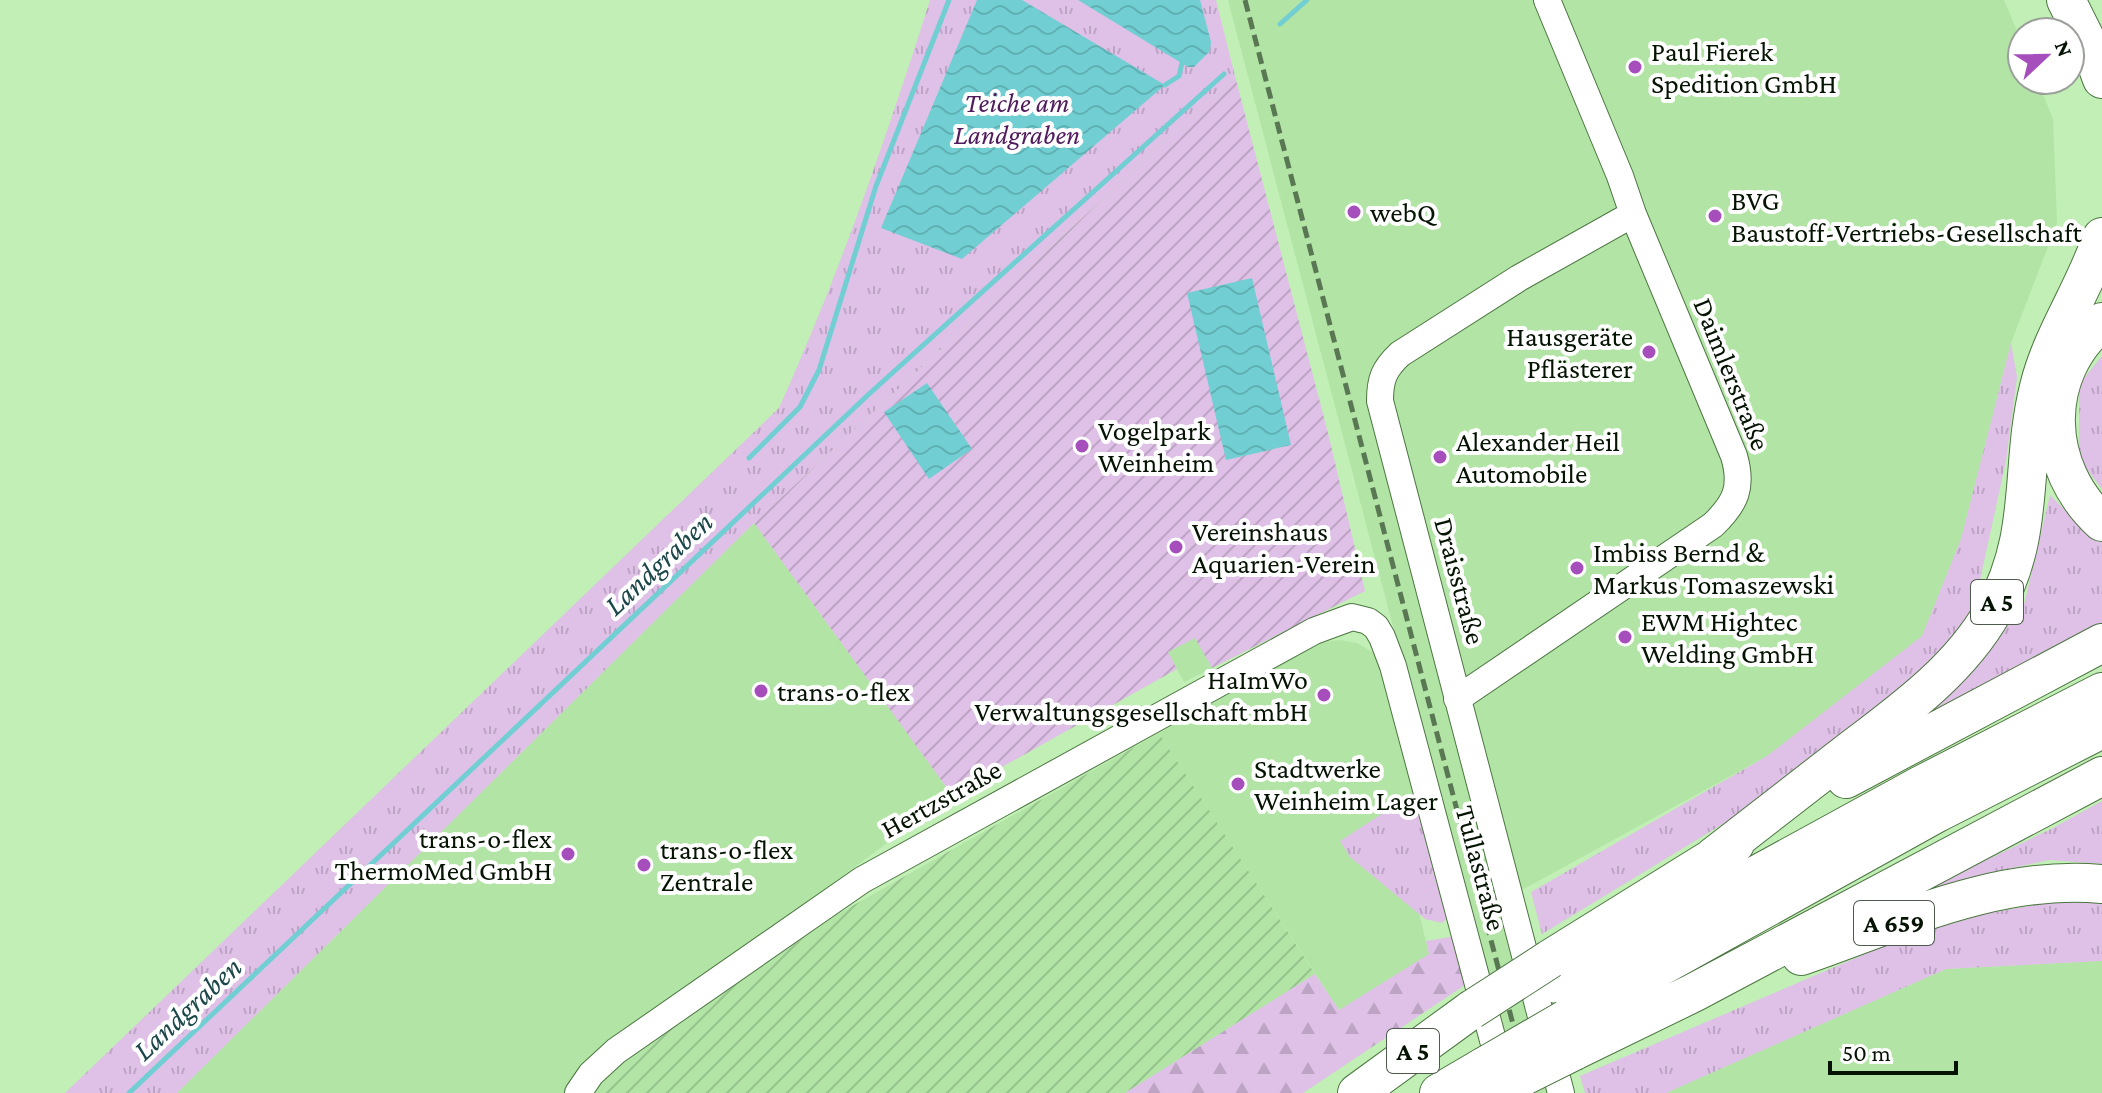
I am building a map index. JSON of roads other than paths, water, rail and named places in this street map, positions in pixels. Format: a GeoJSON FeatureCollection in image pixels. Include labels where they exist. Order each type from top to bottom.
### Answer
{"type":"FeatureCollection","features":[{"type":"Feature","properties":{"kind":"highway"},"geometry":{"type":"LineString","coordinates":[[2066,0],[2102,79]]}},
{"type":"Feature","properties":{"kind":"highway","name":"A 5"},"geometry":{"type":"LineString","coordinates":[[1439,1093],[1487,1064],[1562,1004],[1713,857],[1908,706],[1954,663],[1982,629],[2003,591],[2019,545],[2033,417],[2045,365],[2102,237]]}},
{"type":"Feature","properties":{"kind":"highway"},"geometry":{"type":"LineString","coordinates":[[2102,322],[2083,341],[2064,374],[2054,430],[2062,466],[2070,483],[2080,499],[2102,522]]}},
{"type":"Feature","properties":{"kind":"highway","name":"A 5"},"geometry":{"type":"LineString","coordinates":[[1713,857],[1881,759],[2102,643]]}},
{"type":"Feature","properties":{"kind":"highway","name":"A 5"},"geometry":{"type":"LineString","coordinates":[[1562,1004],[1921,785],[2102,692]]}},
{"type":"Feature","properties":{"kind":"highway","name":"A 5"},"geometry":{"type":"LineString","coordinates":[[1562,1004],[2102,729]]}},
{"type":"Feature","properties":{"kind":"highway"},"geometry":{"type":"LineString","coordinates":[[1487,1064],[1562,1004],[1693,993],[2102,776]]}},
{"type":"Feature","properties":{"kind":"highway","name":"A 659"},"geometry":{"type":"LineString","coordinates":[[1693,993],[1982,895],[2036,884],[2102,884]]}},
{"type":"Feature","properties":{"kind":"highway","name":"A 5"},"geometry":{"type":"LineString","coordinates":[[1357,1093],[1487,1064]]}},
{"type":"Feature","properties":{"kind":"highway","name":"A 5"},"geometry":{"type":"LineString","coordinates":[[1369,1093],[1487,1064]]}},
{"type":"Feature","properties":{"kind":"street","name":"Daimlerstraße"},"geometry":{"type":"LineString","coordinates":[[1457,699],[1713,525],[1729,510],[1737,490],[1738,470],[1734,456],[1547,0]]}},
{"type":"Feature","properties":{"kind":"street","name":"Draisstraße"},"geometry":{"type":"LineString","coordinates":[[1561,1093],[1380,401],[1380,382],[1386,367],[1400,354],[1519,278],[1633,214]]}},
{"type":"Feature","properties":{"kind":"street","name":"Hertzstraße"},"geometry":{"type":"LineString","coordinates":[[578,1093],[591,1074],[616,1051],[862,880],[1314,631],[1352,617],[1368,621]]}},
{"type":"Feature","properties":{"kind":"street","name":"Tullastraße"},"geometry":{"type":"LineString","coordinates":[[1368,621],[1382,637],[1393,666],[1487,1064]]}},
{"type":"Feature","properties":{"kind":"water"},"geometry":{"type":"Polygon","coordinates":[[[977,0],[1022,0],[1165,85],[962,259],[881,228],[977,0]]]}},
{"type":"Feature","properties":{"kind":"water"},"geometry":{"type":"Polygon","coordinates":[[[1078,0],[1200,0],[1211,42],[1210,51],[1194,67],[1188,67],[1078,0]]]}},
{"type":"Feature","properties":{"kind":"water"},"geometry":{"type":"Polygon","coordinates":[[[1252,278],[1291,445],[1226,460],[1187,293],[1252,278]]]}},
{"type":"Feature","properties":{"kind":"water"},"geometry":{"type":"Polygon","coordinates":[[[927,383],[972,449],[929,479],[884,412],[927,383]]]}},
{"type":"Feature","properties":{"kind":"waterway"},"geometry":{"type":"LineString","coordinates":[[749,458],[800,407],[819,370],[876,186],[949,0]]}},
{"type":"Feature","properties":{"kind":"waterway","name":"Landgraben"},"geometry":{"type":"LineString","coordinates":[[1280,24],[1307,0]]}},
{"type":"Feature","properties":{"kind":"waterway"},"geometry":{"type":"LineString","coordinates":[[1165,85],[1179,76],[1182,63]]}},
{"type":"Feature","properties":{"kind":"waterway","name":"Landgraben"},"geometry":{"type":"LineString","coordinates":[[129,1093],[869,394],[1224,74]]}},
{"type":"Feature","properties":{"kind":"railway"},"geometry":{"type":"LineString","coordinates":[[1245,0],[1531,1093]]}},
{"type":"Feature","properties":{"kind":"place","name":"Paul Fierek Spedition GmbH"},"geometry":{"type":"Point","coordinates":[1635,67]}},
{"type":"Feature","properties":{"kind":"place","name":"webQ"},"geometry":{"type":"Point","coordinates":[1354,212]}},
{"type":"Feature","properties":{"kind":"place","name":"BVG Baustoff-Vertriebs-Gesellschaft"},"geometry":{"type":"Point","coordinates":[1715,216]}},
{"type":"Feature","properties":{"kind":"place","name":"Hausgeräte Pflästerer"},"geometry":{"type":"Point","coordinates":[1649,352]}},
{"type":"Feature","properties":{"kind":"place","name":"Vogelpark Weinheim"},"geometry":{"type":"Point","coordinates":[1082,446]}},
{"type":"Feature","properties":{"kind":"place","name":"Alexander Heil Automobile"},"geometry":{"type":"Point","coordinates":[1440,457]}},
{"type":"Feature","properties":{"kind":"place","name":"Vereinshaus Aquarien-Verein"},"geometry":{"type":"Point","coordinates":[1176,547]}},
{"type":"Feature","properties":{"kind":"place","name":"Imbiss Bernd & Markus Tomaszewski"},"geometry":{"type":"Point","coordinates":[1577,568]}},
{"type":"Feature","properties":{"kind":"place","name":"EWM Hightec Welding GmbH"},"geometry":{"type":"Point","coordinates":[1625,637]}},
{"type":"Feature","properties":{"kind":"place","name":"trans-o-flex"},"geometry":{"type":"Point","coordinates":[761,691]}},
{"type":"Feature","properties":{"kind":"place","name":"HaImWo Verwaltungsgesellschaft mbH"},"geometry":{"type":"Point","coordinates":[1324,695]}},
{"type":"Feature","properties":{"kind":"place","name":"Stadtwerke Weinheim Lager"},"geometry":{"type":"Point","coordinates":[1238,784]}},
{"type":"Feature","properties":{"kind":"place","name":"trans-o-flex ThermoMed GmbH"},"geometry":{"type":"Point","coordinates":[568,854]}},
{"type":"Feature","properties":{"kind":"place","name":"trans-o-flex Zentrale"},"geometry":{"type":"Point","coordinates":[644,865]}},
{"type":"Feature","properties":{"kind":"park label","name":"Teiche am Landgraben"},"geometry":{"type":"Point","coordinates":[1017,118]}}]}
